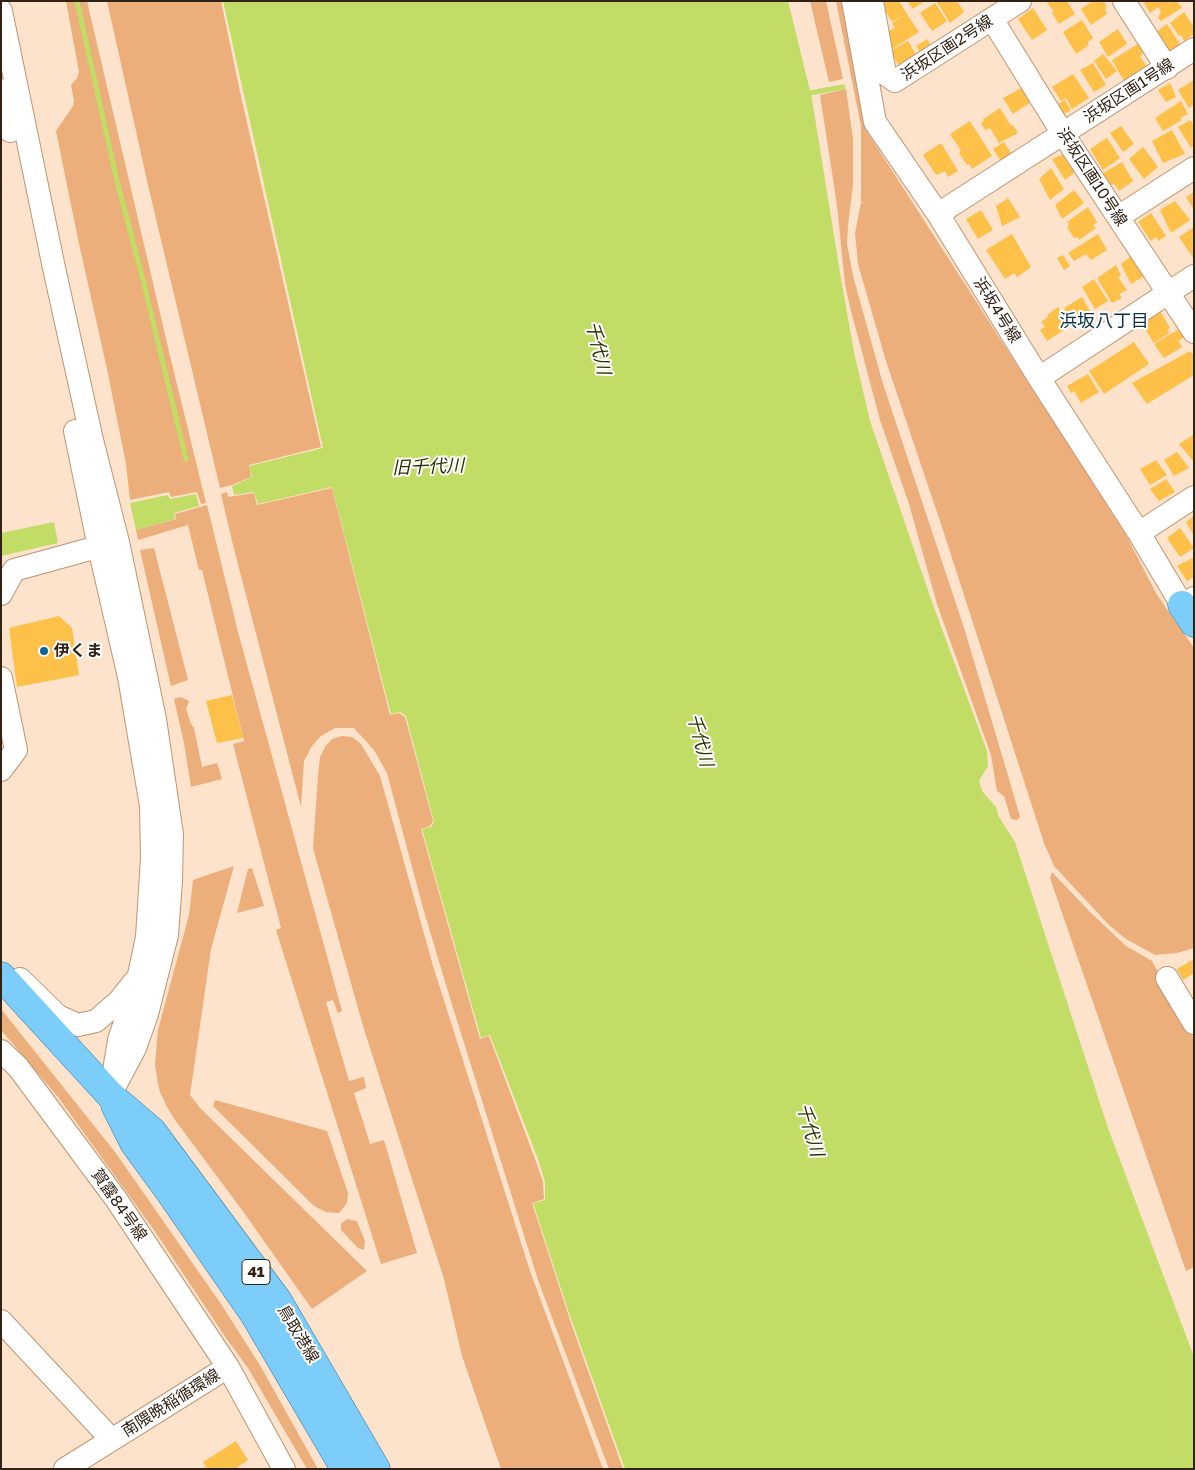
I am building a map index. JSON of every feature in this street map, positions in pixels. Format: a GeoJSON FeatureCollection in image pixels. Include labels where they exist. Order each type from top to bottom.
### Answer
{"type":"FeatureCollection","features":[{"type":"Feature","properties":{"kind":"main road","name":"鳥取港線"},"geometry":{"type":"LineString","coordinates":[[1,976],[110,1095],[152,1131],[278,1301],[376,1469]]}},
{"type":"Feature","properties":{"kind":"main road","name":"鳥取港線"},"geometry":{"type":"LineString","coordinates":[[110,1095],[134,1143],[254,1314],[300,1390],[344,1469]]}},
{"type":"Feature","properties":{"kind":"street","name":"浜坂4号線"},"geometry":{"type":"LineString","coordinates":[[852,1],[875,122],[938,214],[1039,378],[1190,608]]}},
{"type":"Feature","properties":{"kind":"street","name":"浜坂区画2号線"},"geometry":{"type":"LineString","coordinates":[[872,1],[885,74],[895,81],[1020,1]]}},
{"type":"Feature","properties":{"kind":"street"},"geometry":{"type":"LineString","coordinates":[[1124,1],[1167,68]]}},
{"type":"Feature","properties":{"kind":"street"},"geometry":{"type":"LineString","coordinates":[[1,11],[92,440],[151,806],[152,858],[147,938],[139,976],[119,1040],[110,1095]]}},
{"type":"Feature","properties":{"kind":"street","name":"浜坂区画10号線"},"geometry":{"type":"LineString","coordinates":[[992,20],[1063,134],[1194,332]]}},
{"type":"Feature","properties":{"kind":"street","name":"浜坂区画1号線"},"geometry":{"type":"LineString","coordinates":[[938,214],[1194,49]]}},
{"type":"Feature","properties":{"kind":"street"},"geometry":{"type":"LineString","coordinates":[[1,90],[108,544],[160,746],[172,834],[167,935],[147,1014],[136,1048],[110,1095]]}},
{"type":"Feature","properties":{"kind":"street"},"geometry":{"type":"LineString","coordinates":[[1118,217],[1194,168]]}},
{"type":"Feature","properties":{"kind":"street"},"geometry":{"type":"LineString","coordinates":[[1039,378],[1194,276]]}},
{"type":"Feature","properties":{"kind":"street"},"geometry":{"type":"LineString","coordinates":[[1139,533],[1194,498]]}},
{"type":"Feature","properties":{"kind":"street"},"geometry":{"type":"LineString","coordinates":[[1,594],[14,570],[108,544]]}},
{"type":"Feature","properties":{"kind":"street"},"geometry":{"type":"LineString","coordinates":[[1,678],[16,750],[1,770]]}},
{"type":"Feature","properties":{"kind":"street"},"geometry":{"type":"LineString","coordinates":[[1,969],[18,978],[58,1016],[78,1025],[96,1021],[118,1001],[139,976]]}},
{"type":"Feature","properties":{"kind":"street"},"geometry":{"type":"LineString","coordinates":[[1167,978],[1194,1023]]}},
{"type":"Feature","properties":{"kind":"street","name":"賀露84号線"},"geometry":{"type":"LineString","coordinates":[[1,1051],[18,1067],[116,1199],[228,1367]]}},
{"type":"Feature","properties":{"kind":"street"},"geometry":{"type":"LineString","coordinates":[[1,1321],[112,1440]]}},
{"type":"Feature","properties":{"kind":"street","name":"南隈晩稲循環線"},"geometry":{"type":"LineString","coordinates":[[65,1469],[228,1367],[284,1469]]}},
{"type":"Feature","properties":{"kind":"shaded area"},"geometry":{"type":"Polygon","coordinates":[[[66,1],[87,1],[206,503],[201,504],[197,492],[171,497],[169,492],[130,500],[126,464],[107,369],[56,131],[73,106],[71,85],[79,72],[66,1]]]}},
{"type":"Feature","properties":{"kind":"shaded area"},"geometry":{"type":"Polygon","coordinates":[[[107,1],[221,1],[321,447],[249,465],[251,477],[220,488],[148,185],[107,1]]]}},
{"type":"Feature","properties":{"kind":"shaded area"},"geometry":{"type":"Polygon","coordinates":[[[810,1],[826,1],[843,79],[829,82],[810,1]]]}},
{"type":"Feature","properties":{"kind":"shaded area"},"geometry":{"type":"Polygon","coordinates":[[[836,1],[845,1],[866,130],[1126,535],[1157,595],[1194,648],[1194,948],[1177,953],[1155,955],[1126,939],[1109,925],[1054,866],[1044,843],[943,530],[886,361],[858,264],[855,233],[861,203],[864,202],[861,202],[861,126],[836,1]]]}},
{"type":"Feature","properties":{"kind":"shaded area"},"geometry":{"type":"Polygon","coordinates":[[[846,89],[853,139],[853,184],[847,244],[853,276],[883,384],[965,631],[1020,817],[1017,820],[1011,819],[1004,796],[997,791],[991,755],[937,604],[909,504],[880,420],[850,307],[845,284],[837,205],[820,95],[846,89]]]}},
{"type":"Feature","properties":{"kind":"shaded area"},"geometry":{"type":"Polygon","coordinates":[[[332,488],[390,715],[399,713],[405,717],[433,821],[430,826],[421,829],[480,1039],[489,1036],[543,1182],[544,1199],[532,1203],[572,1326],[623,1469],[609,1469],[538,1280],[423,908],[387,773],[374,750],[354,728],[335,728],[321,736],[312,746],[304,761],[301,807],[221,494],[227,492],[228,497],[254,493],[257,505],[332,488]]]}},
{"type":"Feature","properties":{"kind":"shaded area"},"geometry":{"type":"Polygon","coordinates":[[[207,505],[238,632],[342,1011],[338,1013],[333,1000],[326,1002],[349,1081],[364,1077],[366,1088],[354,1093],[370,1144],[384,1140],[417,1253],[381,1264],[276,930],[281,928],[233,744],[244,741],[202,570],[199,570],[188,525],[138,540],[136,530],[176,519],[175,514],[207,505]]]}},
{"type":"Feature","properties":{"kind":"shaded area"},"geometry":{"type":"Polygon","coordinates":[[[154,548],[188,680],[171,686],[140,550],[154,548]]]}},
{"type":"Feature","properties":{"kind":"shaded area"},"geometry":{"type":"Polygon","coordinates":[[[181,697],[189,701],[186,709],[194,728],[202,767],[217,763],[222,779],[191,787],[174,699],[181,697]]]}},
{"type":"Feature","properties":{"kind":"shaded area"},"geometry":{"type":"Polygon","coordinates":[[[342,736],[352,737],[361,744],[380,776],[433,966],[530,1271],[603,1469],[501,1469],[462,1356],[444,1279],[363,1026],[313,848],[320,757],[332,739],[342,736]]]}},
{"type":"Feature","properties":{"kind":"shaded area"},"geometry":{"type":"Polygon","coordinates":[[[234,866],[211,949],[190,1095],[200,1108],[367,1271],[312,1309],[175,1120],[167,1107],[158,1084],[155,1064],[158,1030],[189,915],[193,880],[234,866]]]}},
{"type":"Feature","properties":{"kind":"shaded area"},"geometry":{"type":"Polygon","coordinates":[[[252,868],[264,906],[237,913],[248,869],[252,868]]]}},
{"type":"Feature","properties":{"kind":"shaded area"},"geometry":{"type":"Polygon","coordinates":[[[1052,872],[1126,946],[1152,961],[1194,1039],[1194,1267],[1186,1271],[1050,878],[1052,872]]]}},
{"type":"Feature","properties":{"kind":"shaded area"},"geometry":{"type":"Polygon","coordinates":[[[1,1009],[115,1152],[221,1304],[261,1367],[318,1469],[307,1469],[248,1368],[154,1230],[58,1097],[1,1030],[1,1009]]]}},
{"type":"Feature","properties":{"kind":"shaded area"},"geometry":{"type":"Polygon","coordinates":[[[215,1100],[327,1131],[348,1193],[347,1203],[339,1213],[326,1212],[314,1206],[213,1106],[215,1100]]]}},
{"type":"Feature","properties":{"kind":"shaded area"},"geometry":{"type":"Polygon","coordinates":[[[347,1219],[357,1221],[365,1241],[364,1250],[358,1248],[341,1230],[341,1224],[347,1219]]]}},
{"type":"Feature","properties":{"kind":"water"},"geometry":{"type":"Polygon","coordinates":[[[223,1],[788,1],[812,99],[854,352],[870,421],[932,602],[987,751],[988,766],[979,781],[982,791],[996,807],[999,817],[1015,842],[1108,1128],[1194,1357],[1194,1469],[625,1469],[570,1316],[533,1203],[545,1200],[545,1182],[538,1159],[490,1035],[481,1038],[422,829],[431,827],[434,822],[406,716],[400,712],[391,714],[332,487],[258,504],[254,492],[234,495],[232,486],[252,477],[249,466],[323,448],[223,1]]]}},
{"type":"Feature","properties":{"kind":"water"},"geometry":{"type":"Polygon","coordinates":[[[196,494],[199,506],[174,513],[175,519],[136,530],[130,503],[168,495],[170,499],[196,494]]]}},
{"type":"Feature","properties":{"kind":"water"},"geometry":{"type":"Polygon","coordinates":[[[54,522],[58,543],[1,556],[1,533],[54,522]]]}},
{"type":"Feature","properties":{"kind":"building"},"geometry":{"type":"Polygon","coordinates":[[[879,1],[899,1],[907,14],[892,22],[879,1]]]}},
{"type":"Feature","properties":{"kind":"building"},"geometry":{"type":"Polygon","coordinates":[[[907,1],[925,1],[913,9],[907,1]]]}},
{"type":"Feature","properties":{"kind":"building"},"geometry":{"type":"Polygon","coordinates":[[[957,1],[964,12],[950,23],[937,2],[957,1]]]}},
{"type":"Feature","properties":{"kind":"building"},"geometry":{"type":"Polygon","coordinates":[[[1046,1],[1067,1],[1075,14],[1059,24],[1052,13],[1054,12],[1046,1]]]}},
{"type":"Feature","properties":{"kind":"building"},"geometry":{"type":"Polygon","coordinates":[[[1093,1],[1100,1],[1101,3],[1104,1],[1107,7],[1105,8],[1107,14],[1091,25],[1081,9],[1093,1]]]}},
{"type":"Feature","properties":{"kind":"building"},"geometry":{"type":"Polygon","coordinates":[[[1146,1],[1177,1],[1182,8],[1161,21],[1158,18],[1161,11],[1158,7],[1150,13],[1144,3],[1146,1]]]}},
{"type":"Feature","properties":{"kind":"building"},"geometry":{"type":"Polygon","coordinates":[[[935,3],[947,21],[932,31],[920,13],[935,3]]]}},
{"type":"Feature","properties":{"kind":"building"},"geometry":{"type":"Polygon","coordinates":[[[1033,8],[1047,30],[1032,40],[1018,19],[1033,8]]]}},
{"type":"Feature","properties":{"kind":"building"},"geometry":{"type":"Polygon","coordinates":[[[1184,12],[1194,27],[1194,34],[1184,41],[1170,23],[1184,12]]]}},
{"type":"Feature","properties":{"kind":"building"},"geometry":{"type":"Polygon","coordinates":[[[907,14],[919,32],[889,51],[886,41],[891,38],[887,32],[895,28],[892,23],[907,14]]]}},
{"type":"Feature","properties":{"kind":"building"},"geometry":{"type":"Polygon","coordinates":[[[1082,20],[1093,38],[1088,42],[1089,45],[1076,54],[1063,32],[1082,20]]]}},
{"type":"Feature","properties":{"kind":"building"},"geometry":{"type":"Polygon","coordinates":[[[1167,24],[1180,44],[1167,52],[1152,35],[1167,24]]]}},
{"type":"Feature","properties":{"kind":"building"},"geometry":{"type":"Polygon","coordinates":[[[1118,29],[1127,44],[1108,57],[1099,42],[1118,29]]]}},
{"type":"Feature","properties":{"kind":"building"},"geometry":{"type":"Polygon","coordinates":[[[927,39],[932,47],[921,54],[916,46],[927,39]]]}},
{"type":"Feature","properties":{"kind":"building"},"geometry":{"type":"Polygon","coordinates":[[[908,41],[918,58],[901,69],[890,51],[908,41]]]}},
{"type":"Feature","properties":{"kind":"building"},"geometry":{"type":"Polygon","coordinates":[[[1138,44],[1144,53],[1140,56],[1147,67],[1124,81],[1112,60],[1138,44]]]}},
{"type":"Feature","properties":{"kind":"building"},"geometry":{"type":"Polygon","coordinates":[[[1103,54],[1117,71],[1106,79],[1094,61],[1103,54]]]}},
{"type":"Feature","properties":{"kind":"building"},"geometry":{"type":"Polygon","coordinates":[[[1093,63],[1106,85],[1094,92],[1080,70],[1093,63]]]}},
{"type":"Feature","properties":{"kind":"building"},"geometry":{"type":"Polygon","coordinates":[[[1073,74],[1089,98],[1072,109],[1066,98],[1061,101],[1052,87],[1073,74]]]}},
{"type":"Feature","properties":{"kind":"building"},"geometry":{"type":"Polygon","coordinates":[[[1194,80],[1194,105],[1189,108],[1178,90],[1194,80]]]}},
{"type":"Feature","properties":{"kind":"building"},"geometry":{"type":"Polygon","coordinates":[[[1170,83],[1176,97],[1166,102],[1158,90],[1170,83]]]}},
{"type":"Feature","properties":{"kind":"building"},"geometry":{"type":"Polygon","coordinates":[[[1023,87],[1031,102],[1013,114],[1003,98],[1023,87]]]}},
{"type":"Feature","properties":{"kind":"building"},"geometry":{"type":"Polygon","coordinates":[[[1065,100],[1071,110],[1064,114],[1058,104],[1065,100]]]}},
{"type":"Feature","properties":{"kind":"building"},"geometry":{"type":"Polygon","coordinates":[[[1181,101],[1188,114],[1180,118],[1182,120],[1163,131],[1155,118],[1181,101]]]}},
{"type":"Feature","properties":{"kind":"building"},"geometry":{"type":"Polygon","coordinates":[[[1000,108],[1011,126],[1013,125],[1018,133],[999,143],[990,128],[985,130],[981,123],[984,121],[983,119],[1000,108]]]}},
{"type":"Feature","properties":{"kind":"building"},"geometry":{"type":"Polygon","coordinates":[[[1190,120],[1194,125],[1194,146],[1191,148],[1178,127],[1190,120]]]}},
{"type":"Feature","properties":{"kind":"building"},"geometry":{"type":"Polygon","coordinates":[[[970,121],[992,156],[972,169],[959,153],[961,151],[950,134],[970,121]]]}},
{"type":"Feature","properties":{"kind":"building"},"geometry":{"type":"Polygon","coordinates":[[[1121,126],[1134,144],[1123,152],[1110,133],[1121,126]]]}},
{"type":"Feature","properties":{"kind":"building"},"geometry":{"type":"Polygon","coordinates":[[[1172,130],[1185,154],[1163,163],[1152,141],[1172,130]]]}},
{"type":"Feature","properties":{"kind":"building"},"geometry":{"type":"Polygon","coordinates":[[[1107,138],[1120,158],[1103,170],[1090,149],[1107,138]]]}},
{"type":"Feature","properties":{"kind":"building"},"geometry":{"type":"Polygon","coordinates":[[[1004,142],[1013,156],[1002,163],[993,149],[1004,142]]]}},
{"type":"Feature","properties":{"kind":"building"},"geometry":{"type":"Polygon","coordinates":[[[941,143],[958,171],[948,177],[945,171],[936,175],[923,155],[941,143]]]}},
{"type":"Feature","properties":{"kind":"building"},"geometry":{"type":"Polygon","coordinates":[[[1143,147],[1158,167],[1144,179],[1129,159],[1143,147]]]}},
{"type":"Feature","properties":{"kind":"building"},"geometry":{"type":"Polygon","coordinates":[[[1069,152],[1076,171],[1065,180],[1052,159],[1069,152]]]}},
{"type":"Feature","properties":{"kind":"building"},"geometry":{"type":"Polygon","coordinates":[[[1122,162],[1133,181],[1119,191],[1114,184],[1111,185],[1103,173],[1122,162]]]}},
{"type":"Feature","properties":{"kind":"building"},"geometry":{"type":"Polygon","coordinates":[[[1051,168],[1064,189],[1050,200],[1039,179],[1051,168]]]}},
{"type":"Feature","properties":{"kind":"building"},"geometry":{"type":"Polygon","coordinates":[[[1074,190],[1084,203],[1062,219],[1055,205],[1074,190]]]}},
{"type":"Feature","properties":{"kind":"building"},"geometry":{"type":"Polygon","coordinates":[[[1194,192],[1194,210],[1186,197],[1194,192]]]}},
{"type":"Feature","properties":{"kind":"building"},"geometry":{"type":"Polygon","coordinates":[[[1008,198],[1020,217],[1002,226],[996,206],[1008,198]]]}},
{"type":"Feature","properties":{"kind":"building"},"geometry":{"type":"Polygon","coordinates":[[[1175,201],[1190,220],[1171,233],[1160,210],[1175,201]]]}},
{"type":"Feature","properties":{"kind":"building"},"geometry":{"type":"Polygon","coordinates":[[[1088,207],[1097,222],[1093,225],[1096,228],[1079,240],[1078,237],[1074,238],[1067,227],[1069,225],[1067,222],[1088,207]]]}},
{"type":"Feature","properties":{"kind":"building"},"geometry":{"type":"Polygon","coordinates":[[[981,210],[993,230],[978,239],[966,219],[981,210]]]}},
{"type":"Feature","properties":{"kind":"building"},"geometry":{"type":"Polygon","coordinates":[[[1151,213],[1166,236],[1158,241],[1156,237],[1151,241],[1138,222],[1151,213]]]}},
{"type":"Feature","properties":{"kind":"building"},"geometry":{"type":"Polygon","coordinates":[[[1194,227],[1194,259],[1179,237],[1194,227]]]}},
{"type":"Feature","properties":{"kind":"building"},"geometry":{"type":"Polygon","coordinates":[[[1012,234],[1031,267],[1017,277],[1014,273],[1005,279],[986,250],[1012,234]]]}},
{"type":"Feature","properties":{"kind":"building"},"geometry":{"type":"Polygon","coordinates":[[[1098,234],[1107,250],[1091,260],[1086,254],[1074,261],[1068,253],[1098,234]]]}},
{"type":"Feature","properties":{"kind":"building"},"geometry":{"type":"Polygon","coordinates":[[[1063,255],[1070,266],[1064,270],[1057,258],[1063,255]]]}},
{"type":"Feature","properties":{"kind":"building"},"geometry":{"type":"Polygon","coordinates":[[[1131,256],[1146,275],[1131,284],[1121,264],[1131,256]]]}},
{"type":"Feature","properties":{"kind":"building"},"geometry":{"type":"Polygon","coordinates":[[[1116,265],[1121,275],[1118,277],[1127,290],[1119,294],[1122,298],[1112,303],[1097,278],[1116,265]]]}},
{"type":"Feature","properties":{"kind":"building"},"geometry":{"type":"Polygon","coordinates":[[[1094,279],[1108,301],[1095,309],[1082,287],[1094,279]]]}},
{"type":"Feature","properties":{"kind":"building"},"geometry":{"type":"Polygon","coordinates":[[[1082,297],[1092,315],[1074,325],[1064,308],[1082,297]]]}},
{"type":"Feature","properties":{"kind":"building"},"geometry":{"type":"Polygon","coordinates":[[[1058,307],[1070,326],[1047,341],[1040,330],[1045,327],[1041,322],[1058,307]]]}},
{"type":"Feature","properties":{"kind":"building"},"geometry":{"type":"Polygon","coordinates":[[[1160,311],[1170,328],[1167,330],[1170,333],[1154,343],[1141,323],[1160,311]]]}},
{"type":"Feature","properties":{"kind":"building"},"geometry":{"type":"Polygon","coordinates":[[[1179,329],[1185,337],[1178,341],[1182,347],[1164,358],[1154,344],[1179,329]]]}},
{"type":"Feature","properties":{"kind":"building"},"geometry":{"type":"Polygon","coordinates":[[[1134,342],[1149,364],[1104,394],[1089,371],[1134,342]]]}},
{"type":"Feature","properties":{"kind":"building"},"geometry":{"type":"Polygon","coordinates":[[[1190,351],[1194,356],[1194,375],[1147,404],[1132,383],[1190,351]]]}},
{"type":"Feature","properties":{"kind":"building"},"geometry":{"type":"Polygon","coordinates":[[[1088,374],[1099,392],[1081,403],[1074,391],[1071,393],[1067,386],[1088,374]]]}},
{"type":"Feature","properties":{"kind":"building"},"geometry":{"type":"Polygon","coordinates":[[[1194,436],[1194,462],[1179,444],[1194,436]]]}},
{"type":"Feature","properties":{"kind":"building"},"geometry":{"type":"Polygon","coordinates":[[[1177,452],[1189,468],[1174,476],[1164,460],[1177,452]]]}},
{"type":"Feature","properties":{"kind":"building"},"geometry":{"type":"Polygon","coordinates":[[[1156,460],[1167,475],[1150,485],[1140,469],[1156,460]]]}},
{"type":"Feature","properties":{"kind":"building"},"geometry":{"type":"Polygon","coordinates":[[[1166,479],[1175,492],[1159,501],[1150,489],[1166,479]]]}},
{"type":"Feature","properties":{"kind":"building"},"geometry":{"type":"Polygon","coordinates":[[[1194,516],[1194,536],[1186,522],[1194,516]]]}},
{"type":"Feature","properties":{"kind":"building"},"geometry":{"type":"Polygon","coordinates":[[[1180,528],[1194,548],[1180,557],[1167,538],[1180,528]]]}},
{"type":"Feature","properties":{"kind":"building"},"geometry":{"type":"Polygon","coordinates":[[[1194,557],[1194,577],[1187,581],[1177,566],[1194,557]]]}},
{"type":"Feature","properties":{"kind":"building","name":"伊くま"},"geometry":{"type":"Polygon","coordinates":[[[59,616],[72,628],[79,675],[17,687],[9,628],[59,616]]]}},
{"type":"Feature","properties":{"kind":"building"},"geometry":{"type":"Polygon","coordinates":[[[232,695],[243,738],[217,743],[206,701],[232,695]]]}},
{"type":"Feature","properties":{"kind":"building"},"geometry":{"type":"Polygon","coordinates":[[[1194,959],[1194,973],[1183,980],[1177,969],[1194,959]]]}},
{"type":"Feature","properties":{"kind":"building"},"geometry":{"type":"Polygon","coordinates":[[[236,1441],[248,1460],[235,1469],[207,1469],[203,1462],[236,1441]]]}},
{"type":"Feature","properties":{"kind":"waterway"},"geometry":{"type":"LineString","coordinates":[[77,1],[117,181],[186,459]]}},
{"type":"Feature","properties":{"kind":"waterway"},"geometry":{"type":"LineString","coordinates":[[804,94],[843,87]]}},
{"type":"Feature","properties":{"kind":"place","name":"伊くま"},"geometry":{"type":"Point","coordinates":[44,651]}},
{"type":"Feature","properties":{"kind":"district","name":"浜坂八丁目"},"geometry":{"type":"Point","coordinates":[1104,321]}},
{"type":"Feature","properties":{"kind":"water label","name":"千代川"},"geometry":{"type":"Point","coordinates":[598,348]}},
{"type":"Feature","properties":{"kind":"water label","name":"旧千代川"},"geometry":{"type":"Point","coordinates":[428,467]}},
{"type":"Feature","properties":{"kind":"water label","name":"千代川"},"geometry":{"type":"Point","coordinates":[700,740]}},
{"type":"Feature","properties":{"kind":"water label","name":"千代川"},"geometry":{"type":"Point","coordinates":[810,1130]}}]}
